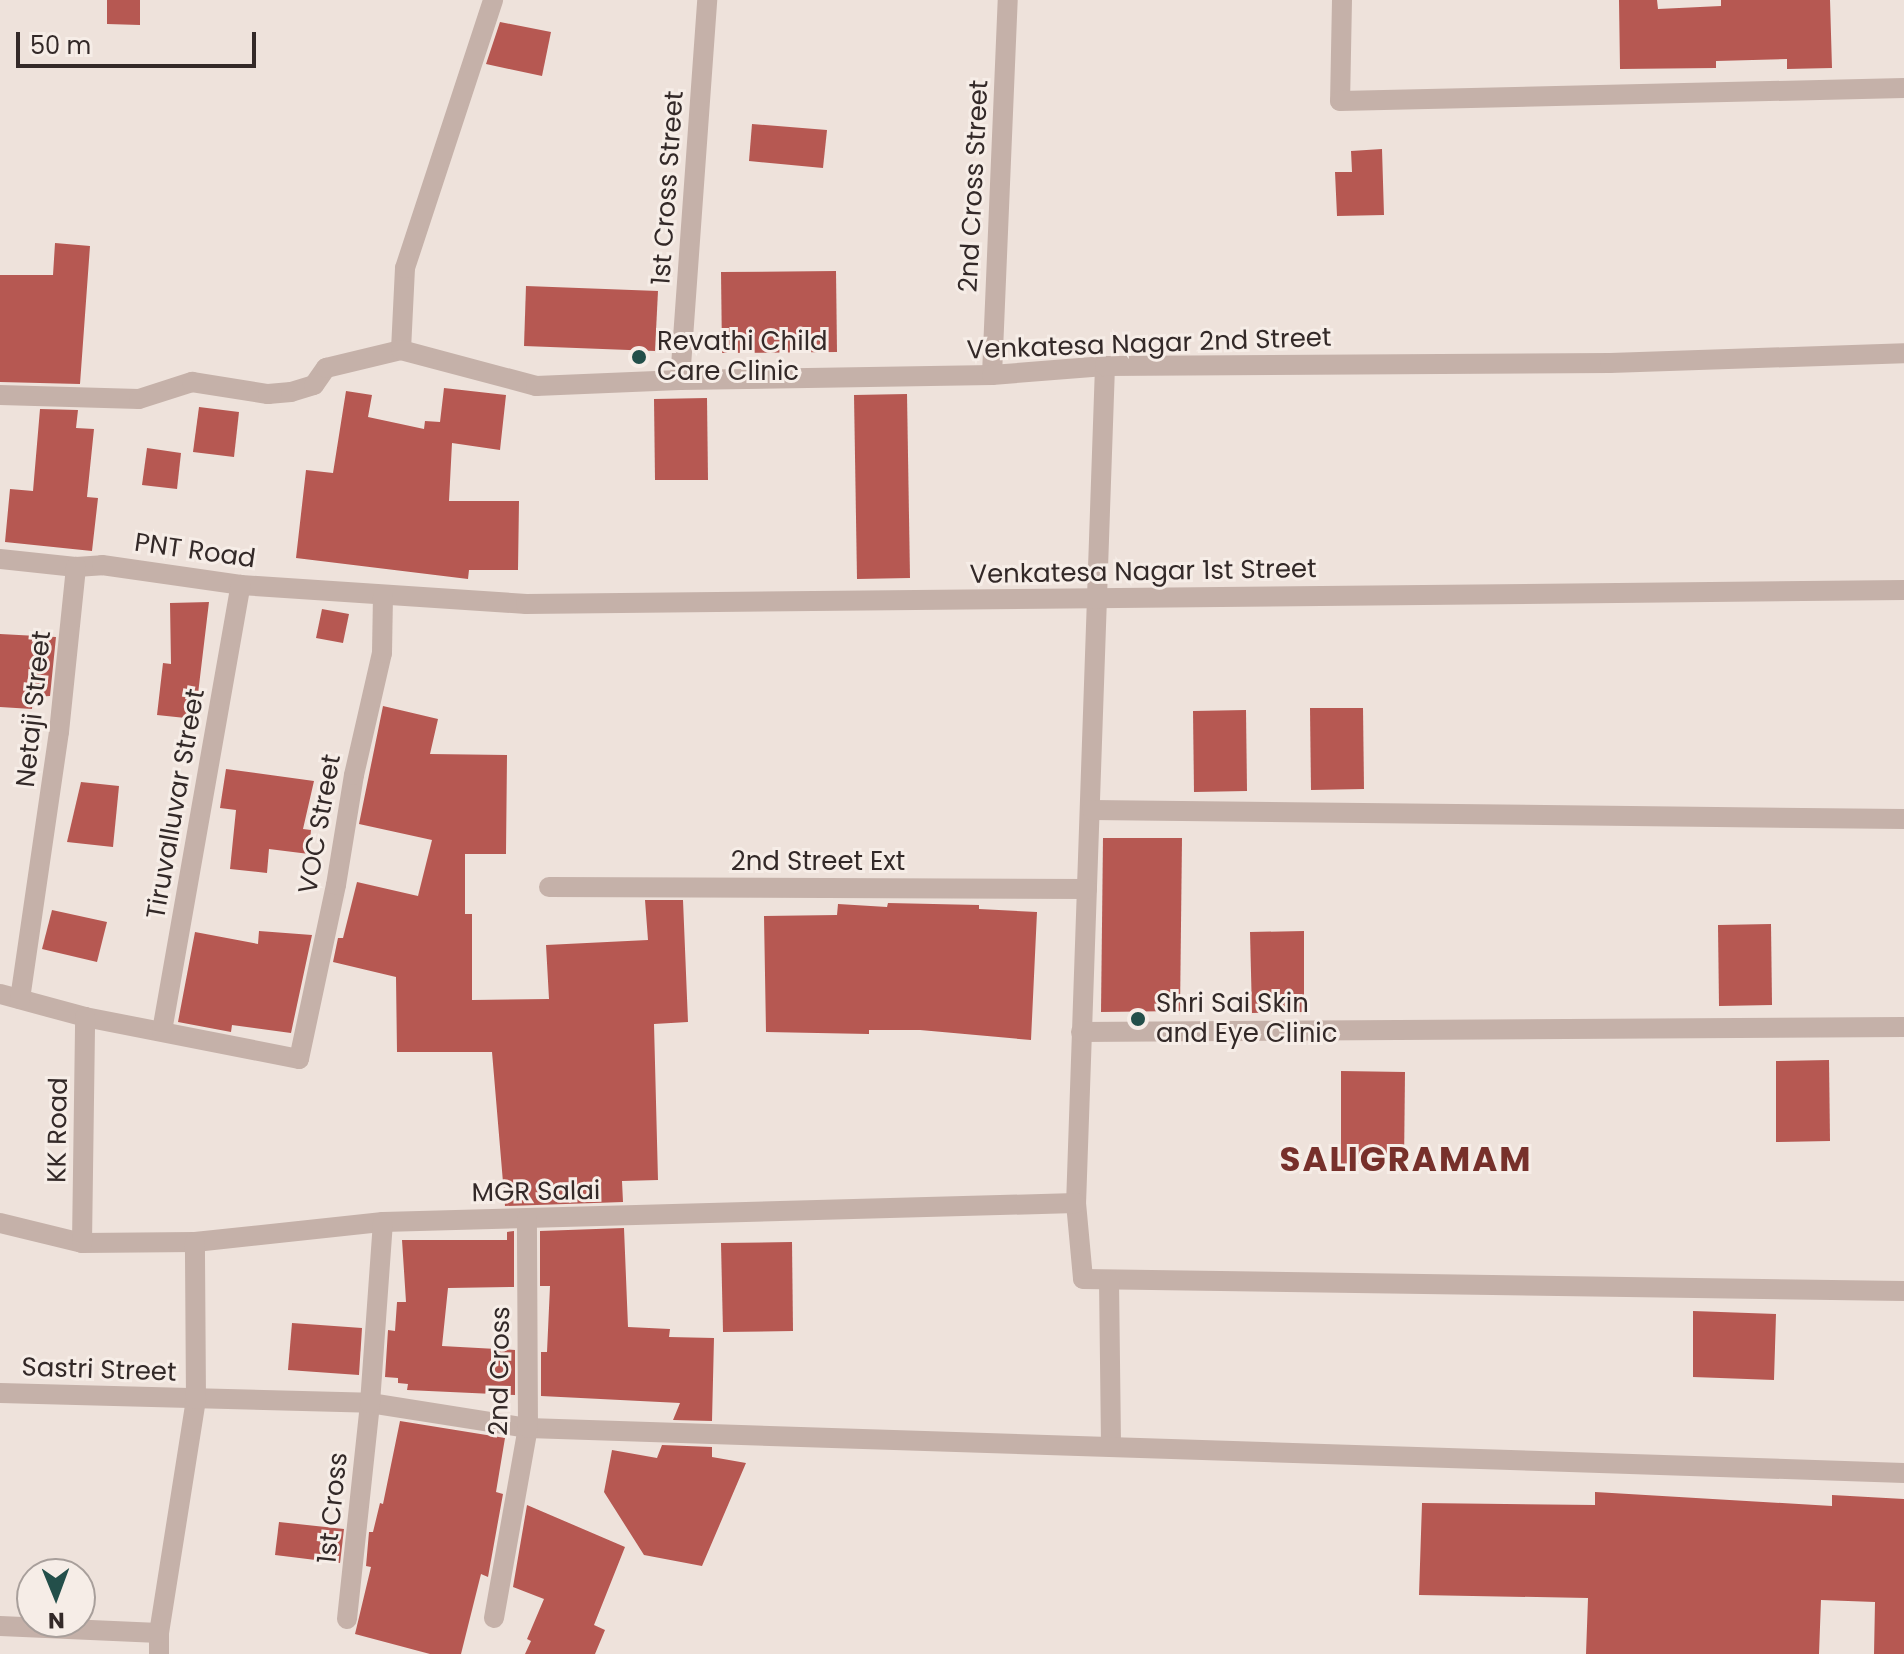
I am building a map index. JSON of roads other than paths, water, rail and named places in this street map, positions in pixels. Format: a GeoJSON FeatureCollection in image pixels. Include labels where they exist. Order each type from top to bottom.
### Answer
{"type":"FeatureCollection","features":[{"type":"Feature","properties":{"kind":"street"},"geometry":{"type":"LineString","coordinates":[[0,395],[139,399],[192,382],[268,394],[314,385],[326,368],[401,350],[405,268],[493,0]]}},
{"type":"Feature","properties":{"kind":"street","name":"1st Cross Street"},"geometry":{"type":"LineString","coordinates":[[680,380],[707,0]]}},
{"type":"Feature","properties":{"kind":"street","name":"2nd Cross Street"},"geometry":{"type":"LineString","coordinates":[[992,375],[1008,0]]}},
{"type":"Feature","properties":{"kind":"street"},"geometry":{"type":"LineString","coordinates":[[1342,0],[1340,101],[1904,88]]}},
{"type":"Feature","properties":{"kind":"street","name":"Venkatesa Nagar 2nd Street"},"geometry":{"type":"LineString","coordinates":[[401,350],[536,386],[680,380],[992,375],[1105,366],[1610,363],[1904,353]]}},
{"type":"Feature","properties":{"kind":"street"},"geometry":{"type":"LineString","coordinates":[[1105,366],[1076,1203],[1083,1279],[1904,1291]]}},
{"type":"Feature","properties":{"kind":"street","name":"PNT Road"},"geometry":{"type":"LineString","coordinates":[[0,559],[76,567],[102,565],[241,585],[383,597]]}},
{"type":"Feature","properties":{"kind":"street","name":"Netaji Street"},"geometry":{"type":"LineString","coordinates":[[20,999],[58,745],[76,567]]}},
{"type":"Feature","properties":{"kind":"street","name":"Tiruvalluvar Street"},"geometry":{"type":"LineString","coordinates":[[162,1031],[241,585]]}},
{"type":"Feature","properties":{"kind":"street","name":"Venkatesa Nagar 1st Street"},"geometry":{"type":"LineString","coordinates":[[383,597],[526,604],[1904,590]]}},
{"type":"Feature","properties":{"kind":"street","name":"VOC Street"},"geometry":{"type":"LineString","coordinates":[[162,1031],[299,1059],[336,885],[354,775],[382,653],[383,597]]}},
{"type":"Feature","properties":{"kind":"street"},"geometry":{"type":"LineString","coordinates":[[1092,810],[1904,819]]}},
{"type":"Feature","properties":{"kind":"street","name":"2nd Street Ext"},"geometry":{"type":"LineString","coordinates":[[549,887],[1087,889]]}},
{"type":"Feature","properties":{"kind":"street"},"geometry":{"type":"LineString","coordinates":[[0,994],[85,1017],[162,1031]]}},
{"type":"Feature","properties":{"kind":"street","name":"KK Road"},"geometry":{"type":"LineString","coordinates":[[82,1243],[85,1017]]}},
{"type":"Feature","properties":{"kind":"street"},"geometry":{"type":"LineString","coordinates":[[1081,1032],[1904,1027]]}},
{"type":"Feature","properties":{"kind":"street","name":"MGR Salai"},"geometry":{"type":"LineString","coordinates":[[0,1223],[82,1243],[195,1242],[383,1222],[1076,1203]]}},
{"type":"Feature","properties":{"kind":"street","name":"2nd Cross"},"geometry":{"type":"LineString","coordinates":[[494,1618],[528,1428],[527,1219]]}},
{"type":"Feature","properties":{"kind":"street","name":"1st Cross"},"geometry":{"type":"LineString","coordinates":[[347,1619],[370,1403],[383,1222]]}},
{"type":"Feature","properties":{"kind":"street"},"geometry":{"type":"LineString","coordinates":[[159,1654],[159,1633],[196,1399],[195,1242]]}},
{"type":"Feature","properties":{"kind":"street"},"geometry":{"type":"LineString","coordinates":[[1109,1280],[1111,1447]]}},
{"type":"Feature","properties":{"kind":"street","name":"Sastri Street"},"geometry":{"type":"LineString","coordinates":[[0,1393],[370,1403],[528,1428],[1904,1473]]}},
{"type":"Feature","properties":{"kind":"street"},"geometry":{"type":"LineString","coordinates":[[0,1626],[159,1633]]}},
{"type":"Feature","properties":{"kind":"place","name":"Revathi Child Care Clinic"},"geometry":{"type":"Point","coordinates":[639,357]}},
{"type":"Feature","properties":{"kind":"place","name":"Shri Sai Skin and Eye Clinic"},"geometry":{"type":"Point","coordinates":[1138,1019]}},
{"type":"Feature","properties":{"kind":"district","name":"SALIGRAMAM"},"geometry":{"type":"Point","coordinates":[1406,1160]}}]}
